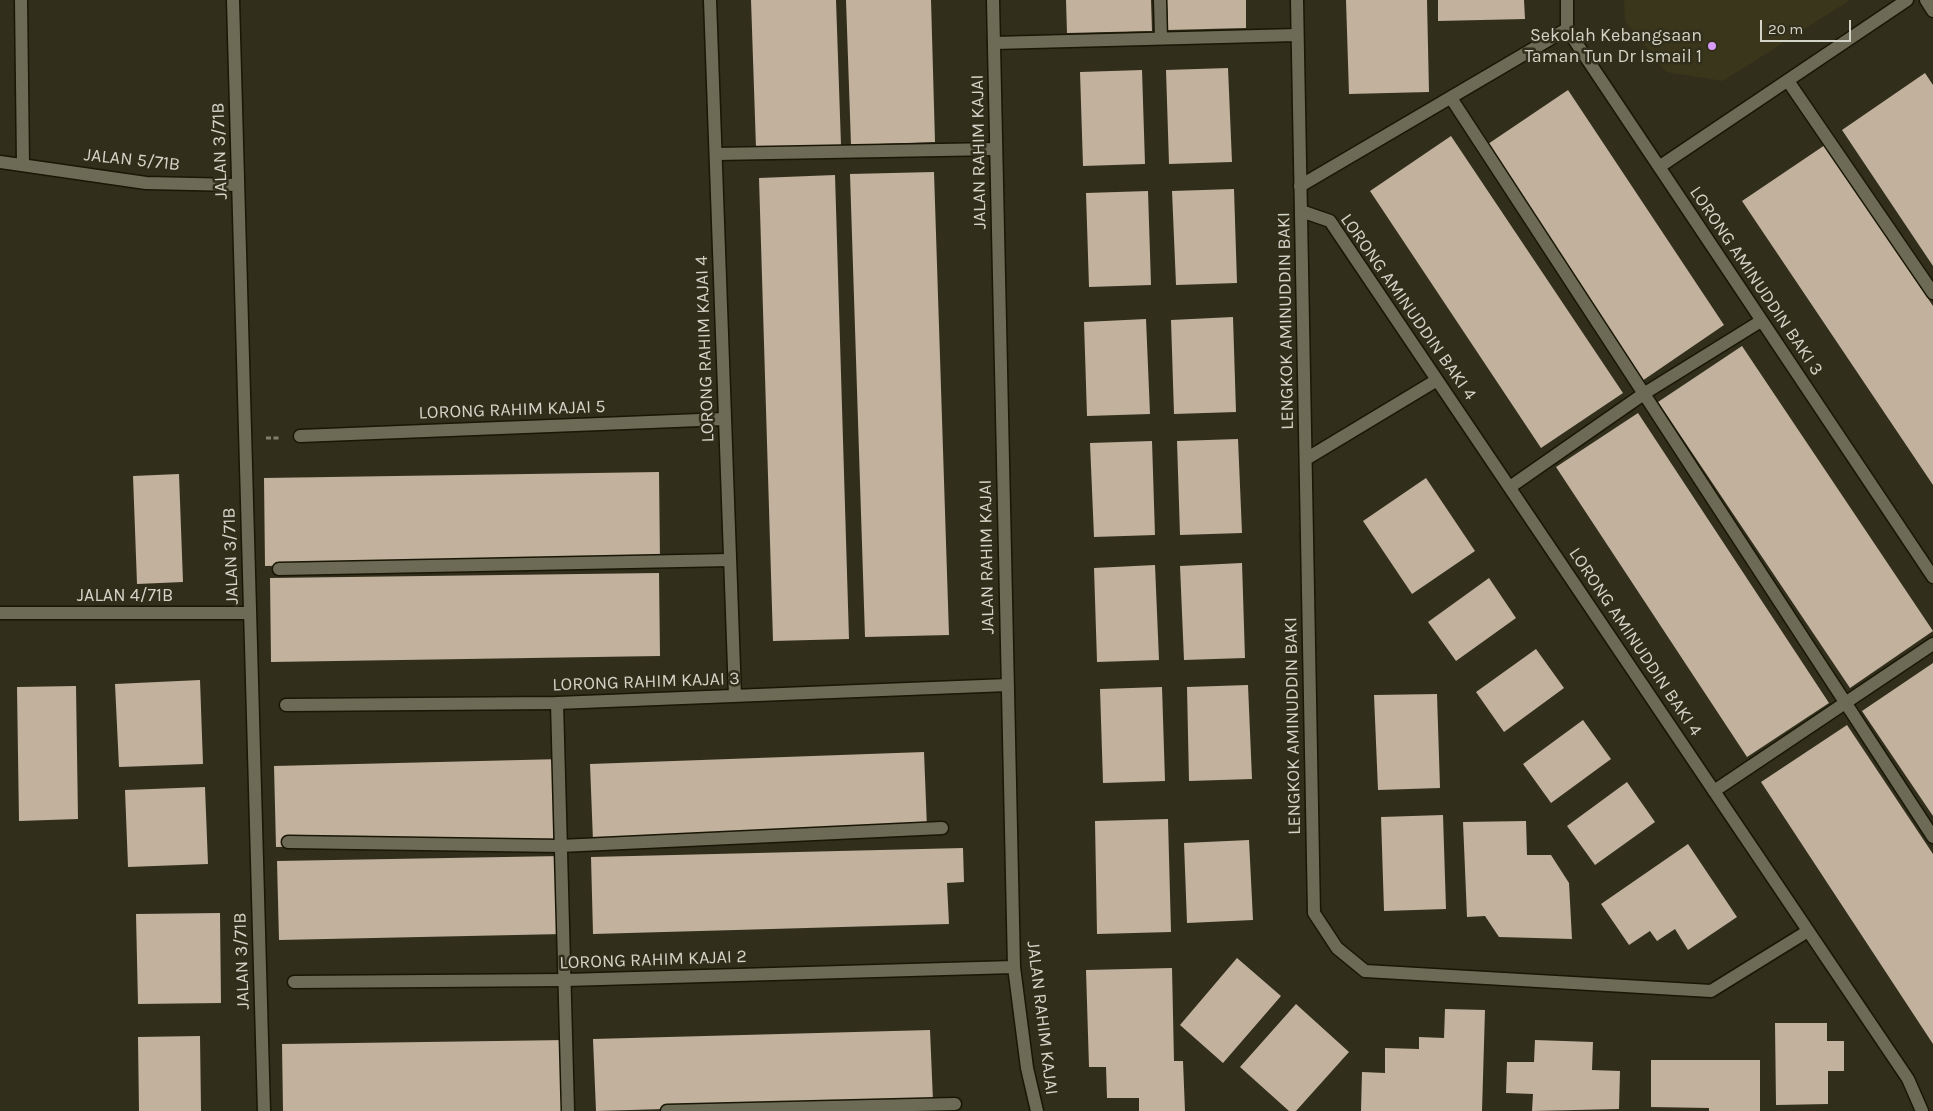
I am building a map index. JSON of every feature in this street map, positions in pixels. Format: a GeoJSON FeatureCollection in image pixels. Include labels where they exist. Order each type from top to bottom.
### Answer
{"type":"FeatureCollection","features":[{"type":"Feature","properties":{"kind":"street"},"geometry":{"type":"LineString","coordinates":[[21,0],[24,164]]}},
{"type":"Feature","properties":{"kind":"street","name":"JALAN 3/71B"},"geometry":{"type":"LineString","coordinates":[[233,0],[264,1111]]}},
{"type":"Feature","properties":{"kind":"street","name":"LORONG RAHIM KAJAI 4"},"geometry":{"type":"LineString","coordinates":[[710,0],[735,696]]}},
{"type":"Feature","properties":{"kind":"street","name":"JALAN RAHIM KAJAI"},"geometry":{"type":"LineString","coordinates":[[993,0],[1014,967],[1027,1068],[1037,1111]]}},
{"type":"Feature","properties":{"kind":"street"},"geometry":{"type":"LineString","coordinates":[[1160,0],[1161,38]]}},
{"type":"Feature","properties":{"kind":"street","name":"LENGKOK AMINUDDIN BAKI"},"geometry":{"type":"LineString","coordinates":[[1297,0],[1314,913],[1337,948],[1365,971],[1711,991],[1808,931]]}},
{"type":"Feature","properties":{"kind":"street"},"geometry":{"type":"LineString","coordinates":[[1300,186],[1567,29],[1567,0]]}},
{"type":"Feature","properties":{"kind":"street"},"geometry":{"type":"LineString","coordinates":[[1659,167],[1907,0]]}},
{"type":"Feature","properties":{"kind":"street"},"geometry":{"type":"LineString","coordinates":[[1926,0],[1933,11]]}},
{"type":"Feature","properties":{"kind":"street","name":"LORONG AMINUDDIN BAKI 3"},"geometry":{"type":"LineString","coordinates":[[1567,29],[1933,577]]}},
{"type":"Feature","properties":{"kind":"street"},"geometry":{"type":"LineString","coordinates":[[994,43],[1298,35]]}},
{"type":"Feature","properties":{"kind":"street"},"geometry":{"type":"LineString","coordinates":[[1788,81],[1933,293]]}},
{"type":"Feature","properties":{"kind":"street"},"geometry":{"type":"LineString","coordinates":[[1451,98],[1933,837]]}},
{"type":"Feature","properties":{"kind":"street"},"geometry":{"type":"LineString","coordinates":[[716,154],[996,149]]}},
{"type":"Feature","properties":{"kind":"street","name":"JALAN 5/71B"},"geometry":{"type":"LineString","coordinates":[[0,162],[146,183],[238,185]]}},
{"type":"Feature","properties":{"kind":"street","name":"LORONG AMINUDDIN BAKI 4"},"geometry":{"type":"LineString","coordinates":[[1301,211],[1330,220],[1908,1079],[1922,1111]]}},
{"type":"Feature","properties":{"kind":"street"},"geometry":{"type":"LineString","coordinates":[[1510,487],[1645,393],[1761,320]]}},
{"type":"Feature","properties":{"kind":"street"},"geometry":{"type":"LineString","coordinates":[[1306,459],[1437,380]]}},
{"type":"Feature","properties":{"kind":"street","name":"LORONG RAHIM KAJAI 5"},"geometry":{"type":"LineString","coordinates":[[300,436],[725,419]]}},
{"type":"Feature","properties":{"kind":"street"},"geometry":{"type":"LineString","coordinates":[[280,569],[730,560]]}},
{"type":"Feature","properties":{"kind":"street","name":"JALAN 4/71B"},"geometry":{"type":"LineString","coordinates":[[0,613],[250,613]]}},
{"type":"Feature","properties":{"kind":"street"},"geometry":{"type":"LineString","coordinates":[[1714,791],[1933,644]]}},
{"type":"Feature","properties":{"kind":"street","name":"LORONG RAHIM KAJAI 3"},"geometry":{"type":"LineString","coordinates":[[286,705],[557,703],[1008,685]]}},
{"type":"Feature","properties":{"kind":"street"},"geometry":{"type":"LineString","coordinates":[[557,703],[560,846],[566,980],[568,1111]]}},
{"type":"Feature","properties":{"kind":"street"},"geometry":{"type":"LineString","coordinates":[[288,842],[560,846],[942,828]]}},
{"type":"Feature","properties":{"kind":"street","name":"LORONG RAHIM KAJAI 2"},"geometry":{"type":"LineString","coordinates":[[294,982],[566,980],[1014,967]]}},
{"type":"Feature","properties":{"kind":"street"},"geometry":{"type":"LineString","coordinates":[[666,1111],[956,1104]]}},
{"type":"Feature","properties":{"kind":"path"},"geometry":{"type":"LineString","coordinates":[[246,440],[300,436]]}},
{"type":"Feature","properties":{"kind":"shaded area","name":"Sekolah Kebangsaan Taman Tun Dr Ismail 1"},"geometry":{"type":"Polygon","coordinates":[[[1624,0],[1850,0],[1723,81],[1666,72],[1625,21],[1624,0]]]}},
{"type":"Feature","properties":{"kind":"building"},"geometry":{"type":"Polygon","coordinates":[[[751,0],[836,0],[841,145],[756,148],[751,0]]]}},
{"type":"Feature","properties":{"kind":"building"},"geometry":{"type":"Polygon","coordinates":[[[846,0],[931,0],[935,142],[851,145],[846,0]]]}},
{"type":"Feature","properties":{"kind":"building"},"geometry":{"type":"Polygon","coordinates":[[[1066,0],[1151,0],[1152,31],[1067,33],[1066,0]]]}},
{"type":"Feature","properties":{"kind":"building"},"geometry":{"type":"Polygon","coordinates":[[[1167,0],[1246,0],[1246,28],[1168,30],[1167,0]]]}},
{"type":"Feature","properties":{"kind":"building"},"geometry":{"type":"Polygon","coordinates":[[[1346,0],[1427,0],[1429,92],[1349,94],[1346,0]]]}},
{"type":"Feature","properties":{"kind":"building"},"geometry":{"type":"Polygon","coordinates":[[[1438,0],[1524,0],[1525,19],[1438,21],[1438,0]]]}},
{"type":"Feature","properties":{"kind":"building"},"geometry":{"type":"Polygon","coordinates":[[[1228,68],[1232,162],[1169,164],[1166,70],[1228,68]]]}},
{"type":"Feature","properties":{"kind":"building"},"geometry":{"type":"Polygon","coordinates":[[[1142,70],[1145,164],[1083,166],[1080,72],[1142,70]]]}},
{"type":"Feature","properties":{"kind":"building"},"geometry":{"type":"Polygon","coordinates":[[[1925,73],[1933,85],[1933,266],[1842,130],[1925,73]]]}},
{"type":"Feature","properties":{"kind":"building"},"geometry":{"type":"Polygon","coordinates":[[[1568,90],[1724,325],[1642,381],[1485,146],[1568,90]]]}},
{"type":"Feature","properties":{"kind":"building"},"geometry":{"type":"Polygon","coordinates":[[[1451,136],[1623,393],[1541,448],[1370,191],[1451,136]]]}},
{"type":"Feature","properties":{"kind":"building"},"geometry":{"type":"Polygon","coordinates":[[[1825,145],[1933,306],[1933,485],[1742,201],[1825,145]]]}},
{"type":"Feature","properties":{"kind":"building"},"geometry":{"type":"Polygon","coordinates":[[[934,172],[949,635],[865,637],[850,174],[934,172]]]}},
{"type":"Feature","properties":{"kind":"building"},"geometry":{"type":"Polygon","coordinates":[[[835,175],[849,639],[773,641],[759,178],[835,175]]]}},
{"type":"Feature","properties":{"kind":"building"},"geometry":{"type":"Polygon","coordinates":[[[1234,189],[1237,283],[1176,285],[1172,191],[1234,189]]]}},
{"type":"Feature","properties":{"kind":"building"},"geometry":{"type":"Polygon","coordinates":[[[1148,191],[1151,285],[1089,287],[1086,193],[1148,191]]]}},
{"type":"Feature","properties":{"kind":"building"},"geometry":{"type":"Polygon","coordinates":[[[1233,317],[1236,412],[1174,414],[1171,320],[1233,317]]]}},
{"type":"Feature","properties":{"kind":"building"},"geometry":{"type":"Polygon","coordinates":[[[1146,319],[1150,414],[1087,416],[1084,322],[1146,319]]]}},
{"type":"Feature","properties":{"kind":"building"},"geometry":{"type":"Polygon","coordinates":[[[1742,346],[1933,631],[1850,688],[1658,402],[1742,346]]]}},
{"type":"Feature","properties":{"kind":"building"},"geometry":{"type":"Polygon","coordinates":[[[1638,413],[1829,703],[1747,757],[1556,467],[1638,413]]]}},
{"type":"Feature","properties":{"kind":"building"},"geometry":{"type":"Polygon","coordinates":[[[1238,439],[1242,533],[1180,535],[1177,441],[1238,439]]]}},
{"type":"Feature","properties":{"kind":"building"},"geometry":{"type":"Polygon","coordinates":[[[1152,441],[1155,535],[1094,537],[1090,443],[1152,441]]]}},
{"type":"Feature","properties":{"kind":"building"},"geometry":{"type":"Polygon","coordinates":[[[659,472],[660,561],[265,566],[264,478],[659,472]]]}},
{"type":"Feature","properties":{"kind":"building"},"geometry":{"type":"Polygon","coordinates":[[[179,474],[183,582],[137,584],[133,476],[179,474]]]}},
{"type":"Feature","properties":{"kind":"building"},"geometry":{"type":"Polygon","coordinates":[[[1426,478],[1475,551],[1412,594],[1363,521],[1426,478]]]}},
{"type":"Feature","properties":{"kind":"building"},"geometry":{"type":"Polygon","coordinates":[[[1242,563],[1245,658],[1184,660],[1180,566],[1242,563]]]}},
{"type":"Feature","properties":{"kind":"building"},"geometry":{"type":"Polygon","coordinates":[[[1155,565],[1159,660],[1097,662],[1094,568],[1155,565]]]}},
{"type":"Feature","properties":{"kind":"building"},"geometry":{"type":"Polygon","coordinates":[[[659,573],[660,656],[271,662],[270,578],[659,573]]]}},
{"type":"Feature","properties":{"kind":"building"},"geometry":{"type":"Polygon","coordinates":[[[1489,578],[1516,618],[1456,661],[1428,622],[1489,578]]]}},
{"type":"Feature","properties":{"kind":"building"},"geometry":{"type":"Polygon","coordinates":[[[1536,649],[1564,688],[1504,732],[1476,692],[1536,649]]]}},
{"type":"Feature","properties":{"kind":"building"},"geometry":{"type":"Polygon","coordinates":[[[1933,663],[1933,816],[1862,711],[1933,663]]]}},
{"type":"Feature","properties":{"kind":"building"},"geometry":{"type":"Polygon","coordinates":[[[200,680],[203,764],[119,767],[115,684],[200,680]]]}},
{"type":"Feature","properties":{"kind":"building"},"geometry":{"type":"Polygon","coordinates":[[[1248,685],[1252,779],[1189,781],[1187,687],[1248,685]]]}},
{"type":"Feature","properties":{"kind":"building"},"geometry":{"type":"Polygon","coordinates":[[[76,686],[78,819],[19,821],[17,687],[76,686]]]}},
{"type":"Feature","properties":{"kind":"building"},"geometry":{"type":"Polygon","coordinates":[[[1162,687],[1165,781],[1103,783],[1100,689],[1162,687]]]}},
{"type":"Feature","properties":{"kind":"building"},"geometry":{"type":"Polygon","coordinates":[[[1437,694],[1440,788],[1378,790],[1374,695],[1437,694]]]}},
{"type":"Feature","properties":{"kind":"building"},"geometry":{"type":"Polygon","coordinates":[[[1583,720],[1611,759],[1551,803],[1523,764],[1583,720]]]}},
{"type":"Feature","properties":{"kind":"building"},"geometry":{"type":"Polygon","coordinates":[[[1847,725],[1933,854],[1933,1044],[1761,782],[1847,725]]]}},
{"type":"Feature","properties":{"kind":"building"},"geometry":{"type":"Polygon","coordinates":[[[924,752],[927,828],[593,841],[590,764],[924,752]]]}},
{"type":"Feature","properties":{"kind":"building"},"geometry":{"type":"Polygon","coordinates":[[[562,759],[564,840],[276,847],[274,766],[562,759]]]}},
{"type":"Feature","properties":{"kind":"building"},"geometry":{"type":"Polygon","coordinates":[[[1627,782],[1655,822],[1595,865],[1567,826],[1627,782]]]}},
{"type":"Feature","properties":{"kind":"building"},"geometry":{"type":"Polygon","coordinates":[[[205,787],[208,864],[128,867],[125,790],[205,787]]]}},
{"type":"Feature","properties":{"kind":"building"},"geometry":{"type":"Polygon","coordinates":[[[1443,815],[1446,909],[1384,911],[1381,817],[1443,815]]]}},
{"type":"Feature","properties":{"kind":"building"},"geometry":{"type":"Polygon","coordinates":[[[1168,819],[1171,932],[1097,934],[1095,821],[1168,819]]]}},
{"type":"Feature","properties":{"kind":"building"},"geometry":{"type":"Polygon","coordinates":[[[1526,821],[1527,855],[1551,855],[1569,883],[1572,939],[1499,937],[1485,916],[1467,917],[1463,822],[1526,821]]]}},
{"type":"Feature","properties":{"kind":"building"},"geometry":{"type":"Polygon","coordinates":[[[1249,840],[1253,920],[1187,923],[1184,843],[1249,840]]]}},
{"type":"Feature","properties":{"kind":"building"},"geometry":{"type":"Polygon","coordinates":[[[1688,844],[1737,917],[1688,950],[1675,929],[1657,941],[1650,931],[1629,945],[1601,904],[1688,844]]]}},
{"type":"Feature","properties":{"kind":"building"},"geometry":{"type":"Polygon","coordinates":[[[963,848],[964,882],[947,883],[949,924],[593,934],[591,857],[963,848]]]}},
{"type":"Feature","properties":{"kind":"building"},"geometry":{"type":"Polygon","coordinates":[[[562,856],[563,934],[279,940],[277,861],[562,856]]]}},
{"type":"Feature","properties":{"kind":"building"},"geometry":{"type":"Polygon","coordinates":[[[220,913],[221,1003],[138,1004],[136,914],[220,913]]]}},
{"type":"Feature","properties":{"kind":"building"},"geometry":{"type":"Polygon","coordinates":[[[1237,958],[1281,996],[1223,1063],[1180,1025],[1237,958]]]}},
{"type":"Feature","properties":{"kind":"building"},"geometry":{"type":"Polygon","coordinates":[[[1172,968],[1174,1061],[1183,1061],[1185,1111],[1139,1111],[1139,1098],[1107,1098],[1106,1067],[1089,1067],[1086,970],[1172,968]]]}},
{"type":"Feature","properties":{"kind":"building"},"geometry":{"type":"Polygon","coordinates":[[[1296,1004],[1349,1052],[1296,1111],[1289,1111],[1240,1067],[1296,1004]]]}},
{"type":"Feature","properties":{"kind":"building"},"geometry":{"type":"Polygon","coordinates":[[[1445,1009],[1485,1010],[1482,1111],[1361,1111],[1362,1072],[1385,1073],[1385,1048],[1419,1049],[1419,1037],[1444,1038],[1445,1009]]]}},
{"type":"Feature","properties":{"kind":"building"},"geometry":{"type":"Polygon","coordinates":[[[1775,1023],[1827,1023],[1827,1041],[1844,1041],[1844,1071],[1828,1071],[1828,1104],[1776,1105],[1775,1023]]]}},
{"type":"Feature","properties":{"kind":"building"},"geometry":{"type":"Polygon","coordinates":[[[930,1030],[933,1101],[596,1111],[593,1039],[930,1030]]]}},
{"type":"Feature","properties":{"kind":"building"},"geometry":{"type":"Polygon","coordinates":[[[200,1036],[201,1111],[139,1111],[138,1037],[200,1036]]]}},
{"type":"Feature","properties":{"kind":"building"},"geometry":{"type":"Polygon","coordinates":[[[567,1040],[568,1111],[283,1111],[282,1044],[567,1040]]]}},
{"type":"Feature","properties":{"kind":"building"},"geometry":{"type":"Polygon","coordinates":[[[1535,1040],[1593,1042],[1592,1070],[1620,1071],[1619,1109],[1532,1111],[1533,1094],[1506,1093],[1507,1062],[1534,1062],[1535,1040]]]}},
{"type":"Feature","properties":{"kind":"building"},"geometry":{"type":"Polygon","coordinates":[[[1651,1060],[1760,1060],[1760,1111],[1709,1111],[1709,1108],[1651,1107],[1651,1060]]]}},
{"type":"Feature","properties":{"kind":"place","name":"Sekolah Kebangsaan Taman Tun Dr Ismail 1"},"geometry":{"type":"Point","coordinates":[1712,46]}}]}
